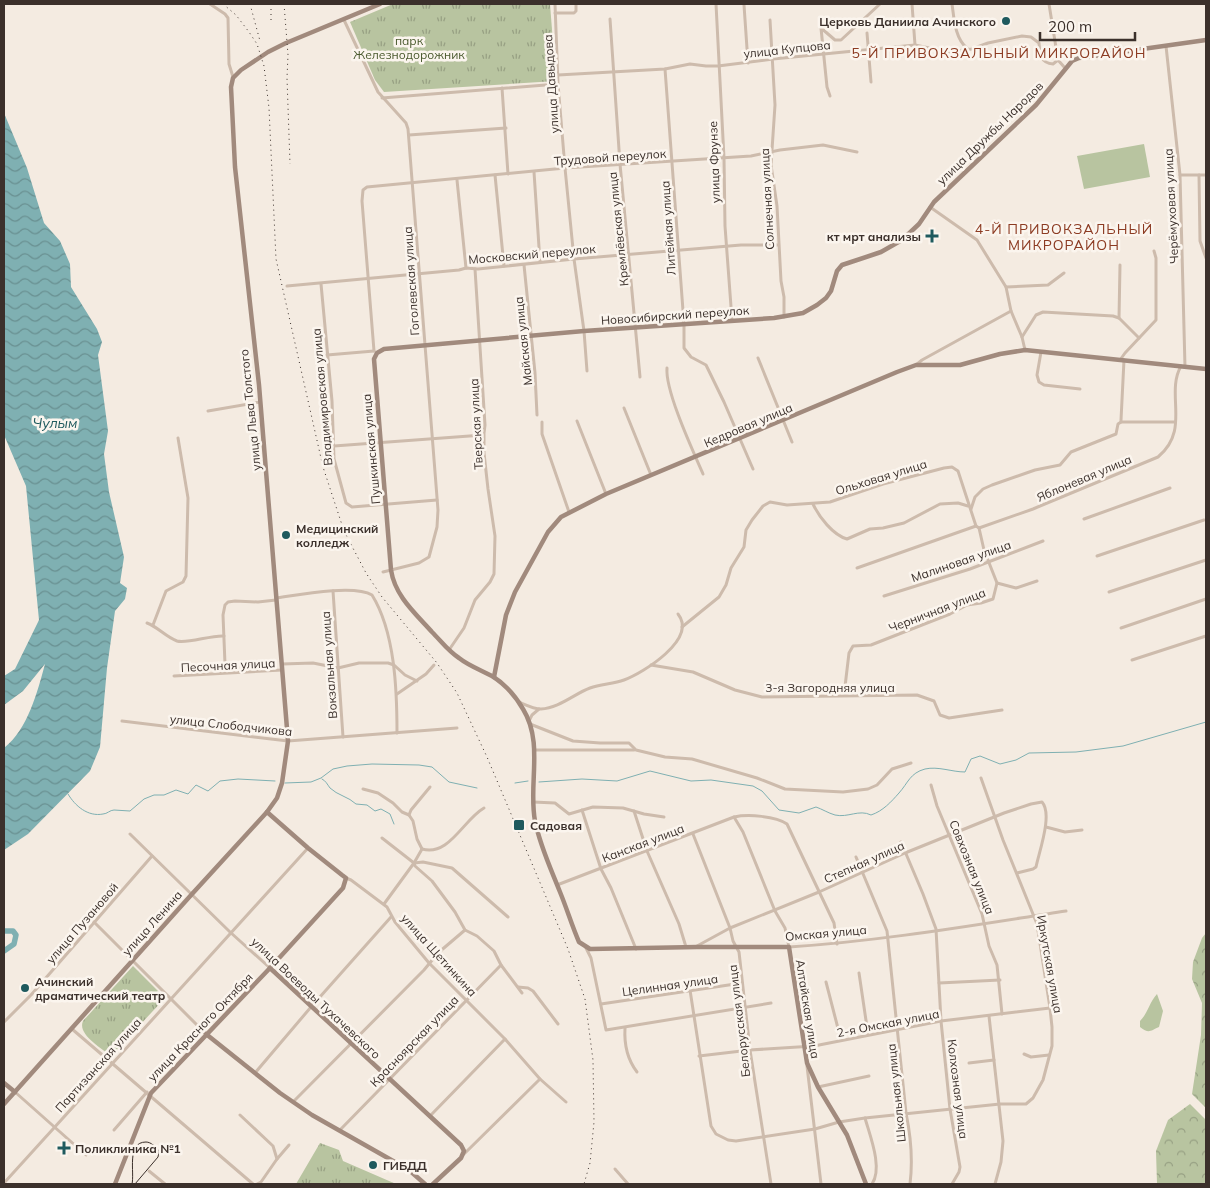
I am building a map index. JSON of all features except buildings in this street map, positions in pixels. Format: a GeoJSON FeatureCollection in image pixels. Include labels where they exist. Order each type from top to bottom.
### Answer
{"type":"FeatureCollection","features":[{"type":"Feature","properties":{"kind":"street"},"geometry":{"type":"LineString","coordinates":[[210,4],[228,18],[229,64],[233,78],[241,70],[268,52],[380,4]]}},
{"type":"Feature","properties":{"kind":"street","name":"улица Давыдова"},"geometry":{"type":"LineString","coordinates":[[555,4],[558,84],[574,259],[584,331],[587,371]]}},
{"type":"Feature","properties":{"kind":"street"},"geometry":{"type":"LineString","coordinates":[[556,13],[574,13],[576,11],[576,4]]}},
{"type":"Feature","properties":{"kind":"street","name":"улица Фрунзе"},"geometry":{"type":"LineString","coordinates":[[716,4],[724,158],[725,226],[732,320]]}},
{"type":"Feature","properties":{"kind":"street"},"geometry":{"type":"LineString","coordinates":[[830,96],[827,87],[821,28],[833,38],[841,40],[880,4]]}},
{"type":"Feature","properties":{"kind":"street"},"geometry":{"type":"LineString","coordinates":[[912,4],[915,45]]}},
{"type":"Feature","properties":{"kind":"street"},"geometry":{"type":"LineString","coordinates":[[952,4],[956,28],[963,45],[968,49]]}},
{"type":"Feature","properties":{"kind":"street"},"geometry":{"type":"LineString","coordinates":[[1049,4],[1058,60],[1065,68]]}},
{"type":"Feature","properties":{"kind":"street"},"geometry":{"type":"LineString","coordinates":[[744,5],[748,62]]}},
{"type":"Feature","properties":{"kind":"street","name":"Кремлёвская улица"},"geometry":{"type":"LineString","coordinates":[[610,19],[620,164],[640,377]]}},
{"type":"Feature","properties":{"kind":"street","name":"Гоголевская улица"},"geometry":{"type":"LineString","coordinates":[[344,20],[382,98],[406,123],[409,135],[438,510],[437,527],[428,558],[410,566],[391,570]]}},
{"type":"Feature","properties":{"kind":"street","name":"Солнечная улица"},"geometry":{"type":"LineString","coordinates":[[770,20],[775,105],[771,152],[772,177],[777,206],[780,281],[784,298],[784,316]]}},
{"type":"Feature","properties":{"kind":"street"},"geometry":{"type":"LineString","coordinates":[[868,33],[871,82]]}},
{"type":"Feature","properties":{"kind":"street","name":"улица Купцова"},"geometry":{"type":"LineString","coordinates":[[558,75],[665,69],[690,64],[718,66],[915,45],[948,52],[1018,37],[1031,37],[1039,43],[1041,58],[1044,62],[1053,64],[1058,60]]}},
{"type":"Feature","properties":{"kind":"street","name":"улица Дружбы Народов"},"geometry":{"type":"LineString","coordinates":[[930,207],[1036,105],[1072,61],[1079,58],[1206,40]]}},
{"type":"Feature","properties":{"kind":"street","name":"Черёмуховая улица"},"geometry":{"type":"LineString","coordinates":[[1166,46],[1180,175],[1183,366],[1177,376],[1175,422]]}},
{"type":"Feature","properties":{"kind":"street","name":"Литейная улица"},"geometry":{"type":"LineString","coordinates":[[665,69],[684,324],[683,345],[688,354],[706,365],[739,438]]}},
{"type":"Feature","properties":{"kind":"street","name":"улица Льва Толстого"},"geometry":{"type":"LineString","coordinates":[[233,78],[230,87],[234,167],[260,402],[288,741]]}},
{"type":"Feature","properties":{"kind":"street"},"geometry":{"type":"LineString","coordinates":[[382,98],[558,84]]}},
{"type":"Feature","properties":{"kind":"street"},"geometry":{"type":"LineString","coordinates":[[502,88],[508,174]]}},
{"type":"Feature","properties":{"kind":"street"},"geometry":{"type":"LineString","coordinates":[[409,135],[506,128]]}},
{"type":"Feature","properties":{"kind":"street","name":"Трудовой переулок"},"geometry":{"type":"LineString","coordinates":[[364,189],[367,187],[412,182],[457,180],[566,168],[751,156],[826,145],[857,152]]}},
{"type":"Feature","properties":{"kind":"street"},"geometry":{"type":"LineString","coordinates":[[534,172],[540,262]]}},
{"type":"Feature","properties":{"kind":"street"},"geometry":{"type":"LineString","coordinates":[[495,175],[504,266]]}},
{"type":"Feature","properties":{"kind":"street"},"geometry":{"type":"LineString","coordinates":[[1180,175],[1206,175]]}},
{"type":"Feature","properties":{"kind":"street"},"geometry":{"type":"LineString","coordinates":[[1199,175],[1200,242],[1206,258]]}},
{"type":"Feature","properties":{"kind":"street"},"geometry":{"type":"LineString","coordinates":[[457,180],[466,268]]}},
{"type":"Feature","properties":{"kind":"street","name":"Пушкинская улица"},"geometry":{"type":"LineString","coordinates":[[364,189],[362,201],[367,280],[375,352],[374,361],[391,570],[395,585],[403,599],[448,650],[464,662],[494,677],[518,701],[530,722]]}},
{"type":"Feature","properties":{"kind":"street"},"geometry":{"type":"LineString","coordinates":[[930,207],[977,240],[1006,287],[1011,311],[1022,337],[1025,350]]}},
{"type":"Feature","properties":{"kind":"street","name":"Новосибирский переулок"},"geometry":{"type":"LineString","coordinates":[[327,355],[584,331],[784,316],[807,311],[828,294],[837,271],[842,264],[881,252],[902,240],[919,224],[930,207]]}},
{"type":"Feature","properties":{"kind":"street","name":"Московский переулок"},"geometry":{"type":"LineString","coordinates":[[287,286],[367,280],[466,268],[524,265],[540,262],[743,245],[778,245]]}},
{"type":"Feature","properties":{"kind":"street"},"geometry":{"type":"LineString","coordinates":[[970,508],[975,498],[983,489],[1034,470],[1060,465],[1071,452],[1116,434],[1118,424],[1121,422],[1122,360],[1124,353],[1155,322],[1156,258],[1154,251]]}},
{"type":"Feature","properties":{"kind":"street","name":"Майская улица"},"geometry":{"type":"LineString","coordinates":[[524,265],[535,373],[537,415]]}},
{"type":"Feature","properties":{"kind":"street"},"geometry":{"type":"LineString","coordinates":[[1119,318],[1120,265]]}},
{"type":"Feature","properties":{"kind":"street","name":"Тверская улица"},"geometry":{"type":"LineString","coordinates":[[448,650],[464,628],[475,600],[493,577],[495,561],[495,536],[488,490],[484,435],[485,424],[475,269]]}},
{"type":"Feature","properties":{"kind":"street"},"geometry":{"type":"LineString","coordinates":[[1006,287],[1048,285],[1064,272]]}},
{"type":"Feature","properties":{"kind":"street","name":"Владимировская улица"},"geometry":{"type":"LineString","coordinates":[[321,284],[335,462],[346,503],[349,506],[386,504]]}},
{"type":"Feature","properties":{"kind":"street"},"geometry":{"type":"LineString","coordinates":[[916,365],[1011,311]]}},
{"type":"Feature","properties":{"kind":"street"},"geometry":{"type":"LineString","coordinates":[[1022,337],[1038,314],[1043,312],[1107,315],[1119,318],[1139,338]]}},
{"type":"Feature","properties":{"kind":"street","name":"Кедровая улица"},"geometry":{"type":"LineString","coordinates":[[494,677],[506,615],[515,592],[548,532],[560,517],[606,494],[916,365],[956,366],[1025,350],[1206,369]]}},
{"type":"Feature","properties":{"kind":"street"},"geometry":{"type":"LineString","coordinates":[[1041,352],[1039,382],[1044,385],[1080,389]]}},
{"type":"Feature","properties":{"kind":"street"},"geometry":{"type":"LineString","coordinates":[[758,358],[792,442]]}},
{"type":"Feature","properties":{"kind":"street"},"geometry":{"type":"LineString","coordinates":[[667,368],[670,389],[703,474]]}},
{"type":"Feature","properties":{"kind":"street"},"geometry":{"type":"LineString","coordinates":[[208,411],[260,402]]}},
{"type":"Feature","properties":{"kind":"street"},"geometry":{"type":"LineString","coordinates":[[624,408],[651,476]]}},
{"type":"Feature","properties":{"kind":"street"},"geometry":{"type":"LineString","coordinates":[[577,420],[606,494]]}},
{"type":"Feature","properties":{"kind":"street"},"geometry":{"type":"LineString","coordinates":[[542,422],[542,437],[569,512]]}},
{"type":"Feature","properties":{"kind":"street"},"geometry":{"type":"LineString","coordinates":[[1121,422],[1175,422]]}},
{"type":"Feature","properties":{"kind":"street","name":"Яблоневая улица"},"geometry":{"type":"LineString","coordinates":[[857,568],[1033,509],[1158,457],[1171,443],[1175,422]]}},
{"type":"Feature","properties":{"kind":"street"},"geometry":{"type":"LineString","coordinates":[[334,446],[484,435]]}},
{"type":"Feature","properties":{"kind":"street"},"geometry":{"type":"LineString","coordinates":[[153,625],[166,592],[183,582],[186,576],[188,498],[178,438]]}},
{"type":"Feature","properties":{"kind":"street"},"geometry":{"type":"LineString","coordinates":[[739,438],[753,469]]}},
{"type":"Feature","properties":{"kind":"street","name":"Ольховая улица"},"geometry":{"type":"LineString","coordinates":[[682,627],[719,597],[726,585],[731,568],[744,547],[746,530],[763,506],[770,502],[787,505],[830,502],[883,484],[938,469],[955,468],[970,508]]}},
{"type":"Feature","properties":{"kind":"street"},"geometry":{"type":"LineString","coordinates":[[1084,519],[1170,488]]}},
{"type":"Feature","properties":{"kind":"street"},"geometry":{"type":"LineString","coordinates":[[386,504],[437,500]]}},
{"type":"Feature","properties":{"kind":"street"},"geometry":{"type":"LineString","coordinates":[[813,504],[817,512],[834,530],[841,537],[847,539],[870,529],[904,523],[940,504],[958,503],[970,508],[997,583]]}},
{"type":"Feature","properties":{"kind":"street"},"geometry":{"type":"LineString","coordinates":[[1097,556],[1204,520]]}},
{"type":"Feature","properties":{"kind":"street","name":"Малиновая улица"},"geometry":{"type":"LineString","coordinates":[[884,596],[989,562],[1043,541]]}},
{"type":"Feature","properties":{"kind":"street"},"geometry":{"type":"LineString","coordinates":[[1109,592],[1206,560]]}},
{"type":"Feature","properties":{"kind":"street"},"geometry":{"type":"LineString","coordinates":[[383,572],[391,570]]}},
{"type":"Feature","properties":{"kind":"street","name":"Черничная улица"},"geometry":{"type":"LineString","coordinates":[[844,695],[849,653],[853,646],[871,645],[950,614],[967,605],[981,603],[993,598],[997,583],[1016,588],[1037,581]]}},
{"type":"Feature","properties":{"kind":"street"},"geometry":{"type":"LineString","coordinates":[[234,672],[225,666],[223,609],[228,602],[258,602],[307,593],[333,591],[362,591],[370,593],[384,626],[394,665],[397,694],[397,733]]}},
{"type":"Feature","properties":{"kind":"street","name":"Вокзальная улица"},"geometry":{"type":"LineString","coordinates":[[333,591],[342,737]]}},
{"type":"Feature","properties":{"kind":"street"},"geometry":{"type":"LineString","coordinates":[[1121,628],[1206,598]]}},
{"type":"Feature","properties":{"kind":"street"},"geometry":{"type":"LineString","coordinates":[[518,701],[529,707],[540,709],[558,705],[592,687],[624,680],[651,665],[669,651],[682,627],[682,621],[678,614]]}},
{"type":"Feature","properties":{"kind":"street"},"geometry":{"type":"LineString","coordinates":[[147,623],[153,625],[168,637],[179,641],[224,636]]}},
{"type":"Feature","properties":{"kind":"street"},"geometry":{"type":"LineString","coordinates":[[1132,660],[1206,636]]}},
{"type":"Feature","properties":{"kind":"street","name":"Песочная улица"},"geometry":{"type":"LineString","coordinates":[[282,664],[313,663],[338,668],[372,662],[394,665]]}},
{"type":"Feature","properties":{"kind":"street"},"geometry":{"type":"LineString","coordinates":[[394,665],[405,675],[416,681]]}},
{"type":"Feature","properties":{"kind":"street"},"geometry":{"type":"LineString","coordinates":[[397,694],[426,674],[434,665]]}},
{"type":"Feature","properties":{"kind":"street","name":"3-я Загородняя улица"},"geometry":{"type":"LineString","coordinates":[[651,665],[693,672],[735,690],[762,697],[922,696],[934,701],[940,715],[949,718],[1002,710]]}},
{"type":"Feature","properties":{"kind":"street","name":"Песочная улица"},"geometry":{"type":"LineString","coordinates":[[174,676],[283,670]]}},
{"type":"Feature","properties":{"kind":"street"},"geometry":{"type":"LineString","coordinates":[[540,709],[532,715],[530,722],[534,750],[533,802],[537,829],[578,940],[586,948],[591,958],[606,1030],[772,1003]]}},
{"type":"Feature","properties":{"kind":"street","name":"улица Слободчикова"},"geometry":{"type":"LineString","coordinates":[[122,721],[288,741],[457,728]]}},
{"type":"Feature","properties":{"kind":"street"},"geometry":{"type":"LineString","coordinates":[[530,722],[569,741],[629,742],[635,750]]}},
{"type":"Feature","properties":{"kind":"street","name":"улица Ленина"},"geometry":{"type":"LineString","coordinates":[[4,1104],[267,812],[277,798],[282,783],[288,741]]}},
{"type":"Feature","properties":{"kind":"street"},"geometry":{"type":"LineString","coordinates":[[534,750],[635,750],[661,757],[692,759],[757,778],[780,788],[843,792],[874,787],[892,769],[911,763]]}},
{"type":"Feature","properties":{"kind":"street","name":"Иркутская улица"},"geometry":{"type":"LineString","coordinates":[[982,778],[1003,840],[1038,928],[1050,1008],[1053,1044],[1043,1080],[1033,1098],[1026,1104],[1000,1104]]}},
{"type":"Feature","properties":{"kind":"street","name":"Совхозная улица"},"geometry":{"type":"LineString","coordinates":[[931,785],[981,910],[989,946],[998,965],[1002,1014]]}},
{"type":"Feature","properties":{"kind":"street"},"geometry":{"type":"LineString","coordinates":[[410,815],[411,810],[430,787]]}},
{"type":"Feature","properties":{"kind":"street"},"geometry":{"type":"LineString","coordinates":[[363,789],[378,793],[410,815],[417,839],[422,848]]}},
{"type":"Feature","properties":{"kind":"street"},"geometry":{"type":"LineString","coordinates":[[533,802],[555,803],[568,814],[593,807],[626,808],[664,817]]}},
{"type":"Feature","properties":{"kind":"street","name":"Степная улица"},"geometry":{"type":"LineString","coordinates":[[697,947],[730,928],[775,911],[905,853],[1031,804],[1042,802],[1045,806],[1046,827]]}},
{"type":"Feature","properties":{"kind":"street"},"geometry":{"type":"LineString","coordinates":[[422,848],[434,850],[444,847],[473,815],[484,808]]}},
{"type":"Feature","properties":{"kind":"street"},"geometry":{"type":"LineString","coordinates":[[582,810],[601,868],[636,949]]}},
{"type":"Feature","properties":{"kind":"street"},"geometry":{"type":"LineString","coordinates":[[634,811],[647,851],[679,924],[686,947]]}},
{"type":"Feature","properties":{"kind":"street","name":"улица Щетинкина"},"geometry":{"type":"LineString","coordinates":[[267,812],[346,878],[384,904],[391,916],[429,963],[505,1039],[540,1079],[566,1102]]}},
{"type":"Feature","properties":{"kind":"street"},"geometry":{"type":"LineString","coordinates":[[734,817],[762,817],[786,823],[797,841],[834,923],[838,944]]}},
{"type":"Feature","properties":{"kind":"street","name":"Канская улица"},"geometry":{"type":"LineString","coordinates":[[557,885],[734,817]]}},
{"type":"Feature","properties":{"kind":"street","name":"Алтайская улица"},"geometry":{"type":"LineString","coordinates":[[734,817],[743,832],[775,911],[785,928],[806,1062],[820,1184]]}},
{"type":"Feature","properties":{"kind":"street"},"geometry":{"type":"LineString","coordinates":[[1017,873],[1036,867],[1046,827],[1065,832],[1082,830]]}},
{"type":"Feature","properties":{"kind":"street","name":"улица Воеводы Тухачевского"},"geometry":{"type":"LineString","coordinates":[[130,834],[230,932],[430,1116],[461,1146],[464,1154]]}},
{"type":"Feature","properties":{"kind":"street","name":"Белорусская улица"},"geometry":{"type":"LineString","coordinates":[[693,834],[730,928],[733,941],[739,952],[744,1008],[771,1184]]}},
{"type":"Feature","properties":{"kind":"street"},"geometry":{"type":"LineString","coordinates":[[382,838],[414,863],[432,881],[455,912],[465,930],[477,936],[494,951],[501,965],[522,993]]}},
{"type":"Feature","properties":{"kind":"street","name":"Колхозная улица"},"geometry":{"type":"LineString","coordinates":[[901,842],[936,930],[941,1021],[950,1109],[960,1165],[959,1172],[952,1184]]}},
{"type":"Feature","properties":{"kind":"street","name":"Партизанская улица"},"geometry":{"type":"LineString","coordinates":[[4,1183],[308,848]]}},
{"type":"Feature","properties":{"kind":"street"},"geometry":{"type":"LineString","coordinates":[[384,904],[414,863],[422,848]]}},
{"type":"Feature","properties":{"kind":"street","name":"улица Пузановой"},"geometry":{"type":"LineString","coordinates":[[4,1022],[32,995],[152,856]]}},
{"type":"Feature","properties":{"kind":"street","name":"Школьная улица"},"geometry":{"type":"LineString","coordinates":[[856,857],[888,937],[906,1113],[910,1135],[910,1184]]}},
{"type":"Feature","properties":{"kind":"street"},"geometry":{"type":"LineString","coordinates":[[414,863],[452,868],[508,917]]}},
{"type":"Feature","properties":{"kind":"street","name":"улица Красного Октября"},"geometry":{"type":"LineString","coordinates":[[115,1184],[148,1094],[270,968],[343,888],[346,878]]}},
{"type":"Feature","properties":{"kind":"street","name":"Омская улица"},"geometry":{"type":"LineString","coordinates":[[586,948],[789,947],[838,944],[985,924],[1066,910]]}},
{"type":"Feature","properties":{"kind":"street"},"geometry":{"type":"LineString","coordinates":[[254,1074],[391,916]]}},
{"type":"Feature","properties":{"kind":"street"},"geometry":{"type":"LineString","coordinates":[[94,922],[206,1034],[254,1074],[293,1102],[409,1170],[425,1184]]}},
{"type":"Feature","properties":{"kind":"street"},"geometry":{"type":"LineString","coordinates":[[293,1102],[424,970],[438,953],[465,930]]}},
{"type":"Feature","properties":{"kind":"street","name":"Красноярская улица"},"geometry":{"type":"LineString","coordinates":[[340,1130],[501,965]]}},
{"type":"Feature","properties":{"kind":"street"},"geometry":{"type":"LineString","coordinates":[[859,973],[868,1034]]}},
{"type":"Feature","properties":{"kind":"street"},"geometry":{"type":"LineString","coordinates":[[940,983],[1000,980]]}},
{"type":"Feature","properties":{"kind":"street"},"geometry":{"type":"LineString","coordinates":[[826,982],[841,1040]]}},
{"type":"Feature","properties":{"kind":"street","name":"Целинная улица"},"geometry":{"type":"LineString","coordinates":[[601,1004],[742,984]]}},
{"type":"Feature","properties":{"kind":"street"},"geometry":{"type":"LineString","coordinates":[[518,987],[528,988],[536,993],[558,1024]]}},
{"type":"Feature","properties":{"kind":"street"},"geometry":{"type":"LineString","coordinates":[[690,990],[711,1126],[716,1134],[728,1140],[764,1138],[866,1118],[1000,1104]]}},
{"type":"Feature","properties":{"kind":"street","name":"2-я Омская улица"},"geometry":{"type":"LineString","coordinates":[[699,1056],[803,1045],[814,1046],[941,1021],[1050,1008]]}},
{"type":"Feature","properties":{"kind":"street"},"geometry":{"type":"LineString","coordinates":[[989,1016],[1000,1104],[1003,1147],[995,1184]]}},
{"type":"Feature","properties":{"kind":"street"},"geometry":{"type":"LineString","coordinates":[[625,1028],[624,1038],[628,1058],[637,1072]]}},
{"type":"Feature","properties":{"kind":"street"},"geometry":{"type":"LineString","coordinates":[[72,1029],[255,1184],[261,1182],[289,1146]]}},
{"type":"Feature","properties":{"kind":"street"},"geometry":{"type":"LineString","coordinates":[[430,1116],[505,1039]]}},
{"type":"Feature","properties":{"kind":"street"},"geometry":{"type":"LineString","coordinates":[[1024,1054],[1031,1057],[1049,1055]]}},
{"type":"Feature","properties":{"kind":"street"},"geometry":{"type":"LineString","coordinates":[[969,1063],[994,1060]]}},
{"type":"Feature","properties":{"kind":"street"},"geometry":{"type":"LineString","coordinates":[[806,1062],[818,1087],[850,1142],[866,1184]]}},
{"type":"Feature","properties":{"kind":"street"},"geometry":{"type":"LineString","coordinates":[[818,1087],[869,1076]]}},
{"type":"Feature","properties":{"kind":"street"},"geometry":{"type":"LineString","coordinates":[[433,1184],[540,1079]]}},
{"type":"Feature","properties":{"kind":"street"},"geometry":{"type":"LineString","coordinates":[[4,1082],[86,1155]]}},
{"type":"Feature","properties":{"kind":"street"},"geometry":{"type":"LineString","coordinates":[[114,1130],[148,1094]]}},
{"type":"Feature","properties":{"kind":"street"},"geometry":{"type":"LineString","coordinates":[[240,1114],[274,1146],[277,1159]]}},
{"type":"Feature","properties":{"kind":"street"},"geometry":{"type":"LineString","coordinates":[[866,1118],[877,1168],[875,1180],[872,1184]]}},
{"type":"Feature","properties":{"kind":"street"},"geometry":{"type":"LineString","coordinates":[[615,1168],[628,1184]]}},
{"type":"Feature","properties":{"kind":"street"},"geometry":{"type":"LineString","coordinates":[[149,1171],[165,1184]]}},
{"type":"Feature","properties":{"kind":"green space","name":"парк Железнодорожник"},"geometry":{"type":"Polygon","coordinates":[[[393,4],[550,4],[556,81],[384,92],[375,80],[350,22],[393,4]]]}},
{"type":"Feature","properties":{"kind":"green space"},"geometry":{"type":"Polygon","coordinates":[[[1144,144],[1150,177],[1084,189],[1077,156],[1144,144]]]}},
{"type":"Feature","properties":{"kind":"green space"},"geometry":{"type":"Polygon","coordinates":[[[1206,933],[1206,1108],[1192,1094],[1201,1035],[1202,1003],[1192,979],[1193,962],[1202,938],[1206,933]]]}},
{"type":"Feature","properties":{"kind":"green space"},"geometry":{"type":"Polygon","coordinates":[[[133,966],[165,998],[111,1056],[96,1045],[83,1031],[83,1021],[133,966]]]}},
{"type":"Feature","properties":{"kind":"green space"},"geometry":{"type":"Polygon","coordinates":[[[1157,994],[1163,1011],[1159,1027],[1148,1031],[1140,1027],[1140,1021],[1157,994]]]}},
{"type":"Feature","properties":{"kind":"green space"},"geometry":{"type":"Polygon","coordinates":[[[1190,1104],[1206,1120],[1206,1184],[1157,1184],[1156,1151],[1168,1120],[1190,1104]]]}},
{"type":"Feature","properties":{"kind":"green space"},"geometry":{"type":"Polygon","coordinates":[[[320,1143],[339,1150],[343,1161],[396,1184],[296,1184],[320,1143]]]}},
{"type":"Feature","properties":{"kind":"water","name":"Чулым"},"geometry":{"type":"Polygon","coordinates":[[[4,113],[27,168],[44,223],[60,241],[70,264],[71,287],[97,329],[102,342],[98,355],[108,431],[104,454],[109,492],[124,557],[120,583],[127,588],[125,599],[115,611],[107,668],[100,747],[90,771],[28,834],[4,850],[4,748],[25,721],[35,698],[45,664],[23,691],[4,705],[4,676],[15,669],[39,620],[26,486],[4,435],[4,113]]]}},
{"type":"Feature","properties":{"kind":"waterway"},"geometry":{"type":"LineString","coordinates":[[539,782],[582,779],[617,781],[650,771],[691,781],[711,780],[753,786],[762,791],[779,810],[799,813],[816,807],[840,816],[862,813],[871,815],[886,806],[916,773],[925,769],[935,768],[965,772],[971,759],[980,756],[1000,764],[1016,760],[1029,753],[1076,752],[1123,746],[1206,722]]}},
{"type":"Feature","properties":{"kind":"waterway"},"geometry":{"type":"LineString","coordinates":[[285,783],[311,782],[321,778],[333,769],[347,766],[372,764],[419,765],[432,767],[449,782],[477,788]]}},
{"type":"Feature","properties":{"kind":"waterway"},"geometry":{"type":"LineString","coordinates":[[68,794],[82,810],[92,814],[104,814],[114,810],[130,811],[144,799],[154,795],[164,795],[176,790],[188,794],[196,785],[208,791],[220,781],[238,779],[275,781]]}},
{"type":"Feature","properties":{"kind":"waterway"},"geometry":{"type":"LineString","coordinates":[[322,779],[330,788],[356,804],[367,805],[375,811],[381,809],[390,814],[394,824]]}},
{"type":"Feature","properties":{"kind":"waterway"},"geometry":{"type":"LineString","coordinates":[[515,783],[528,781]]}},
{"type":"Feature","properties":{"kind":"waterway"},"geometry":{"type":"LineString","coordinates":[[4,931],[13,931],[16,935],[14,944],[4,951]]}},
{"type":"Feature","properties":{"kind":"tram line"},"geometry":{"type":"LineString","coordinates":[[132,1184],[134,1152],[140,1143],[148,1142],[159,1151],[158,1157],[135,1184]]}},
{"type":"Feature","properties":{"kind":"railway"},"geometry":{"type":"LineString","coordinates":[[223,4],[236,15],[257,44],[264,66],[269,108],[276,259],[323,467],[344,531],[366,573],[382,597],[437,663],[457,693],[487,757],[568,949],[585,999],[593,1060],[594,1122],[590,1163],[584,1184]]}},
{"type":"Feature","properties":{"kind":"railway"},"geometry":{"type":"LineString","coordinates":[[250,4],[260,41]]}},
{"type":"Feature","properties":{"kind":"railway"},"geometry":{"type":"LineString","coordinates":[[271,4],[271,21]]}},
{"type":"Feature","properties":{"kind":"railway"},"geometry":{"type":"LineString","coordinates":[[284,4],[288,55],[290,164]]}},
{"type":"Feature","properties":{"kind":"place","name":"Церковь Даниила Ачинского"},"geometry":{"type":"Point","coordinates":[1006,21]}},
{"type":"Feature","properties":{"kind":"place","name":"кт мрт анализы"},"geometry":{"type":"Point","coordinates":[932,236]}},
{"type":"Feature","properties":{"kind":"place","name":"Медицинский колледж"},"geometry":{"type":"Point","coordinates":[286,535]}},
{"type":"Feature","properties":{"kind":"place","name":"Садовая"},"geometry":{"type":"Point","coordinates":[519,825]}},
{"type":"Feature","properties":{"kind":"place","name":"Ачинский драматический театр"},"geometry":{"type":"Point","coordinates":[25,988]}},
{"type":"Feature","properties":{"kind":"place","name":"Поликлиника №1"},"geometry":{"type":"Point","coordinates":[64,1148]}},
{"type":"Feature","properties":{"kind":"place","name":"ГИБДД"},"geometry":{"type":"Point","coordinates":[373,1165]}},
{"type":"Feature","properties":{"kind":"district","name":"5-Й ПРИВОКЗАЛЬНЫЙ МИКРОРАЙОН"},"geometry":{"type":"Point","coordinates":[999,53]}},
{"type":"Feature","properties":{"kind":"district","name":"4-Й ПРИВОКЗАЛЬНЫЙ МИКРОРАЙОН"},"geometry":{"type":"Point","coordinates":[1064,237]}}]}
